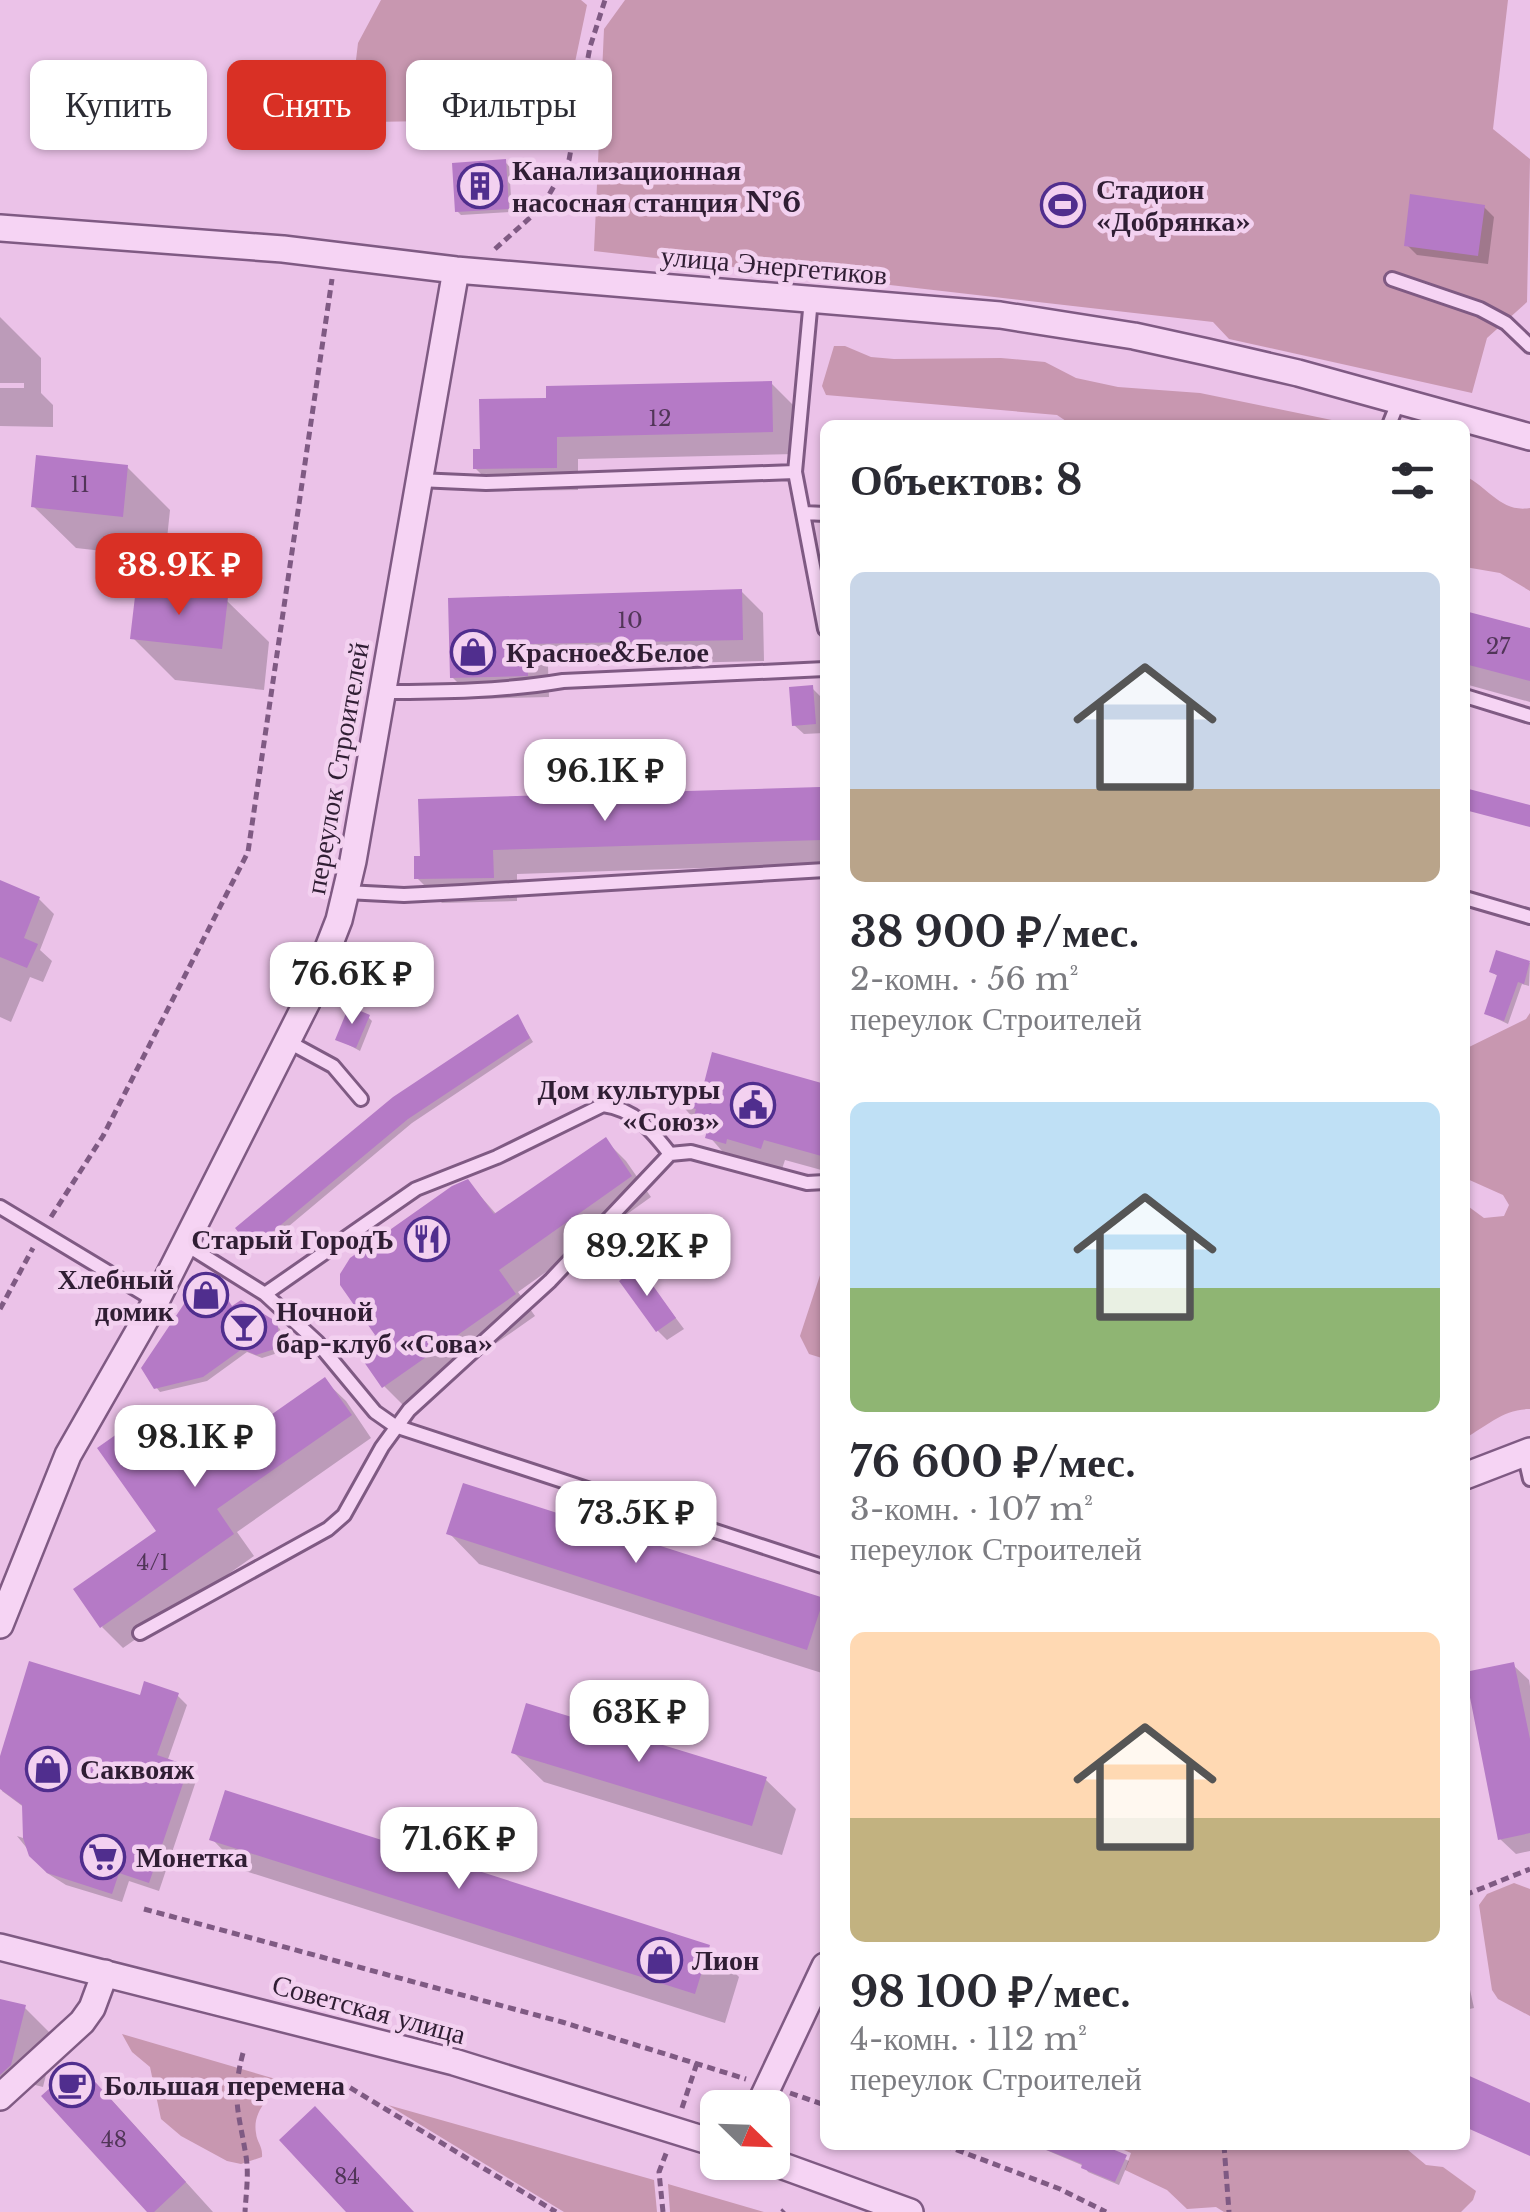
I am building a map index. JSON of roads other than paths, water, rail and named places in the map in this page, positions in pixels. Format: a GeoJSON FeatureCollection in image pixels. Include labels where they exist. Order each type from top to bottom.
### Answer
{"type":"FeatureCollection","features":[{"type":"Feature","properties":{"kind":"street","name":"улица Энергетиков"},"geometry":{"type":"LineString","coordinates":[[0,228],[282,249],[469,270],[1000,315],[1134,336],[1298,372],[1469,420]]}},
{"type":"Feature","properties":{"kind":"street","name":"переулок Строителей"},"geometry":{"type":"LineString","coordinates":[[0,1625],[68,1456],[156,1301],[325,960],[346,892],[418,480],[469,270]]}},
{"type":"Feature","properties":{"kind":"street","name":"улица Энергетиков"},"geometry":{"type":"LineString","coordinates":[[1470,420],[1530,437]]}},
{"type":"Feature","properties":{"kind":"street"},"geometry":{"type":"LineString","coordinates":[[1470,1474],[1527,1452]]}},
{"type":"Feature","properties":{"kind":"street","name":"Советская улица"},"geometry":{"type":"LineString","coordinates":[[0,1947],[454,2062],[700,2138]]}},
{"type":"Feature","properties":{"kind":"street"},"geometry":{"type":"LineString","coordinates":[[0,2097],[82,2022],[92,2008],[105,1973]]}},
{"type":"Feature","properties":{"kind":"street"},"geometry":{"type":"LineString","coordinates":[[765,2090],[820,1976]]}},
{"type":"Feature","properties":{"kind":"street"},"geometry":{"type":"LineString","coordinates":[[790,2169],[910,2212]]}},
{"type":"Feature","properties":{"kind":"lane"},"geometry":{"type":"LineString","coordinates":[[1392,279],[1480,309],[1506,323],[1530,346]]}},
{"type":"Feature","properties":{"kind":"lane"},"geometry":{"type":"LineString","coordinates":[[811,298],[795,472],[820,601]]}},
{"type":"Feature","properties":{"kind":"lane"},"geometry":{"type":"LineString","coordinates":[[1392,420],[1398,400]]}},
{"type":"Feature","properties":{"kind":"lane"},"geometry":{"type":"LineString","coordinates":[[418,480],[504,482],[795,472]]}},
{"type":"Feature","properties":{"kind":"lane"},"geometry":{"type":"LineString","coordinates":[[804,513],[820,514]]}},
{"type":"Feature","properties":{"kind":"lane"},"geometry":{"type":"LineString","coordinates":[[382,692],[466,692],[522,689],[563,681],[820,669]]}},
{"type":"Feature","properties":{"kind":"lane"},"geometry":{"type":"LineString","coordinates":[[1470,698],[1530,716]]}},
{"type":"Feature","properties":{"kind":"lane"},"geometry":{"type":"LineString","coordinates":[[346,892],[424,894],[820,870]]}},
{"type":"Feature","properties":{"kind":"lane"},"geometry":{"type":"LineString","coordinates":[[1470,899],[1530,917]]}},
{"type":"Feature","properties":{"kind":"lane"},"geometry":{"type":"LineString","coordinates":[[287,1041],[333,1066],[361,1098]]}},
{"type":"Feature","properties":{"kind":"lane"},"geometry":{"type":"LineString","coordinates":[[265,1294],[416,1189],[497,1157],[604,1105],[620,1107],[635,1116],[670,1154]]}},
{"type":"Feature","properties":{"kind":"lane"},"geometry":{"type":"LineString","coordinates":[[140,1633],[336,1522],[356,1496],[395,1426],[550,1281],[670,1154],[690,1152],[808,1183],[820,1182]]}},
{"type":"Feature","properties":{"kind":"lane"},"geometry":{"type":"LineString","coordinates":[[0,1206],[156,1301]]}},
{"type":"Feature","properties":{"kind":"lane"},"geometry":{"type":"LineString","coordinates":[[185,1244],[265,1294],[316,1342],[375,1412],[395,1426],[820,1565]]}},
{"type":"Feature","properties":{"kind":"lane"},"geometry":{"type":"LineString","coordinates":[[1527,1452],[1530,1479]]}},
{"type":"Feature","properties":{"kind":"place","name":"Канализационная насосная станция №6"},"geometry":{"type":"Point","coordinates":[480,186]}},
{"type":"Feature","properties":{"kind":"place","name":"Стадион «Добрянка»"},"geometry":{"type":"Point","coordinates":[1063,205]}},
{"type":"Feature","properties":{"kind":"place","name":"Красное&Белое"},"geometry":{"type":"Point","coordinates":[473,652]}},
{"type":"Feature","properties":{"kind":"place","name":"Дом культуры «Союз»"},"geometry":{"type":"Point","coordinates":[753,1105]}},
{"type":"Feature","properties":{"kind":"place","name":"Старый ГородЪ"},"geometry":{"type":"Point","coordinates":[427,1239]}},
{"type":"Feature","properties":{"kind":"place","name":"Хлебный домик"},"geometry":{"type":"Point","coordinates":[206,1295]}},
{"type":"Feature","properties":{"kind":"place","name":"Ночной бар-клуб «Сова»"},"geometry":{"type":"Point","coordinates":[244,1327]}},
{"type":"Feature","properties":{"kind":"place","name":"Саквояж"},"geometry":{"type":"Point","coordinates":[48,1769]}},
{"type":"Feature","properties":{"kind":"place","name":"Монетка"},"geometry":{"type":"Point","coordinates":[103,1857]}},
{"type":"Feature","properties":{"kind":"place","name":"Лион"},"geometry":{"type":"Point","coordinates":[660,1960]}},
{"type":"Feature","properties":{"kind":"place","name":"Большая перемена"},"geometry":{"type":"Point","coordinates":[72,2085]}}]}
